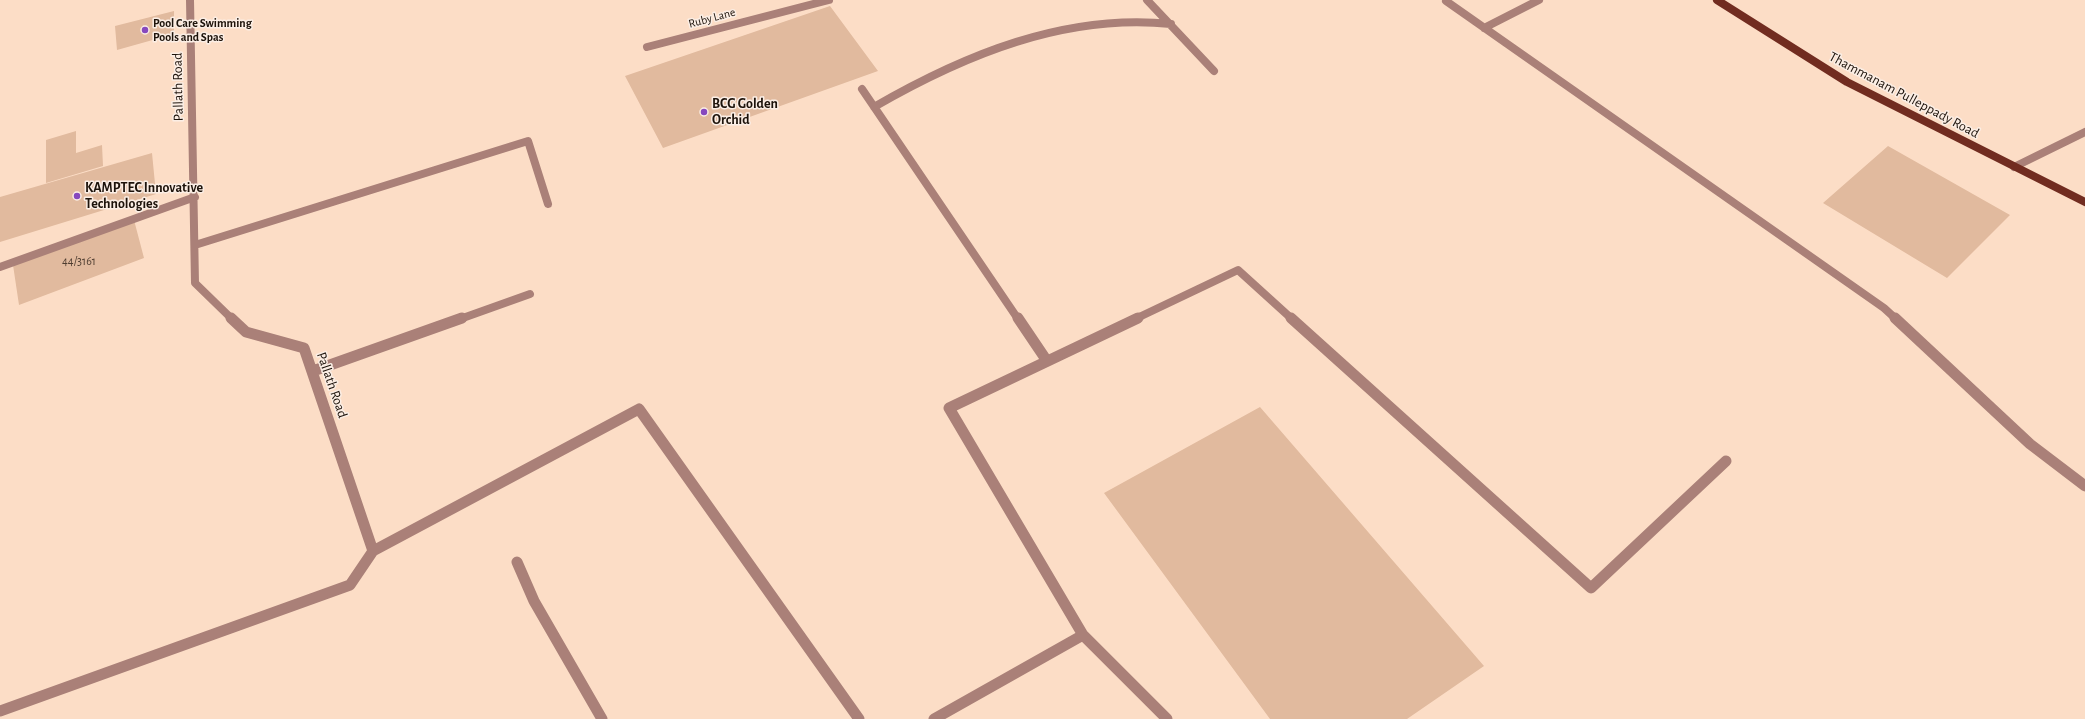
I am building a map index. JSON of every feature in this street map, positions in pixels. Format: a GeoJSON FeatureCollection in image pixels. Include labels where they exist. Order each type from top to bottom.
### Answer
{"type":"FeatureCollection","features":[{"type":"Feature","properties":{"kind":"main road","name":"Thammanam Pulleppady Road"},"geometry":{"type":"LineString","coordinates":[[1717,0],[1848,82],[2014,168],[2085,202]]}},
{"type":"Feature","properties":{"kind":"street","name":"Pallath Road"},"geometry":{"type":"LineString","coordinates":[[190,0],[195,197],[195,283],[246,332],[304,348],[313,371],[372,551]]}},
{"type":"Feature","properties":{"kind":"street","name":"Ruby Lane"},"geometry":{"type":"LineString","coordinates":[[647,47],[829,0]]}},
{"type":"Feature","properties":{"kind":"street"},"geometry":{"type":"LineString","coordinates":[[1147,0],[1171,24],[1214,72]]}},
{"type":"Feature","properties":{"kind":"street"},"geometry":{"type":"LineString","coordinates":[[1484,28],[1539,0]]}},
{"type":"Feature","properties":{"kind":"street"},"geometry":{"type":"LineString","coordinates":[[1446,1],[1884,308],[2030,444],[2085,486]]}},
{"type":"Feature","properties":{"kind":"street"},"geometry":{"type":"LineString","coordinates":[[874,107],[923,79],[979,55],[1030,38],[1094,24],[1141,21],[1171,24]]}},
{"type":"Feature","properties":{"kind":"street"},"geometry":{"type":"LineString","coordinates":[[862,89],[1047,361]]}},
{"type":"Feature","properties":{"kind":"street"},"geometry":{"type":"LineString","coordinates":[[2014,168],[2085,132]]}},
{"type":"Feature","properties":{"kind":"street"},"geometry":{"type":"LineString","coordinates":[[195,245],[528,141],[548,204]]}},
{"type":"Feature","properties":{"kind":"street"},"geometry":{"type":"LineString","coordinates":[[0,267],[195,197]]}},
{"type":"Feature","properties":{"kind":"street"},"geometry":{"type":"LineString","coordinates":[[1167,719],[1083,635],[949,408],[1238,270],[1591,588],[1726,461]]}},
{"type":"Feature","properties":{"kind":"street"},"geometry":{"type":"LineString","coordinates":[[313,371],[530,294]]}},
{"type":"Feature","properties":{"kind":"street"},"geometry":{"type":"LineString","coordinates":[[0,711],[350,585],[372,551],[638,409],[859,719]]}},
{"type":"Feature","properties":{"kind":"street"},"geometry":{"type":"LineString","coordinates":[[517,562],[534,601],[602,719]]}},
{"type":"Feature","properties":{"kind":"street"},"geometry":{"type":"LineString","coordinates":[[934,719],[1083,635]]}},
{"type":"Feature","properties":{"kind":"building","name":"BCG Golden Orchid"},"geometry":{"type":"Polygon","coordinates":[[[830,6],[878,71],[663,148],[625,76],[830,6]]]}},
{"type":"Feature","properties":{"kind":"building","name":"Pool Care Swimming Pools and Spas"},"geometry":{"type":"Polygon","coordinates":[[[174,11],[174,34],[117,50],[115,26],[174,11]]]}},
{"type":"Feature","properties":{"kind":"building"},"geometry":{"type":"Polygon","coordinates":[[[76,131],[76,153],[102,145],[103,166],[46,183],[46,140],[76,131]]]}},
{"type":"Feature","properties":{"kind":"building"},"geometry":{"type":"Polygon","coordinates":[[[1888,146],[2010,215],[1947,278],[1823,203],[1888,146]]]}},
{"type":"Feature","properties":{"kind":"building","name":"KAMPTEC Innovative Technologies"},"geometry":{"type":"Polygon","coordinates":[[[152,153],[156,194],[0,242],[0,197],[152,153]]]}},
{"type":"Feature","properties":{"kind":"building"},"geometry":{"type":"Polygon","coordinates":[[[134,220],[144,258],[19,305],[13,265],[134,220]]]}},
{"type":"Feature","properties":{"kind":"building"},"geometry":{"type":"Polygon","coordinates":[[[1260,407],[1484,666],[1407,719],[1270,719],[1104,493],[1260,407]]]}},
{"type":"Feature","properties":{"kind":"place","name":"Pool Care Swimming Pools and Spas"},"geometry":{"type":"Point","coordinates":[145,30]}},
{"type":"Feature","properties":{"kind":"place","name":"BCG Golden Orchid"},"geometry":{"type":"Point","coordinates":[704,112]}},
{"type":"Feature","properties":{"kind":"place","name":"KAMPTEC Innovative Technologies"},"geometry":{"type":"Point","coordinates":[77,196]}}]}
